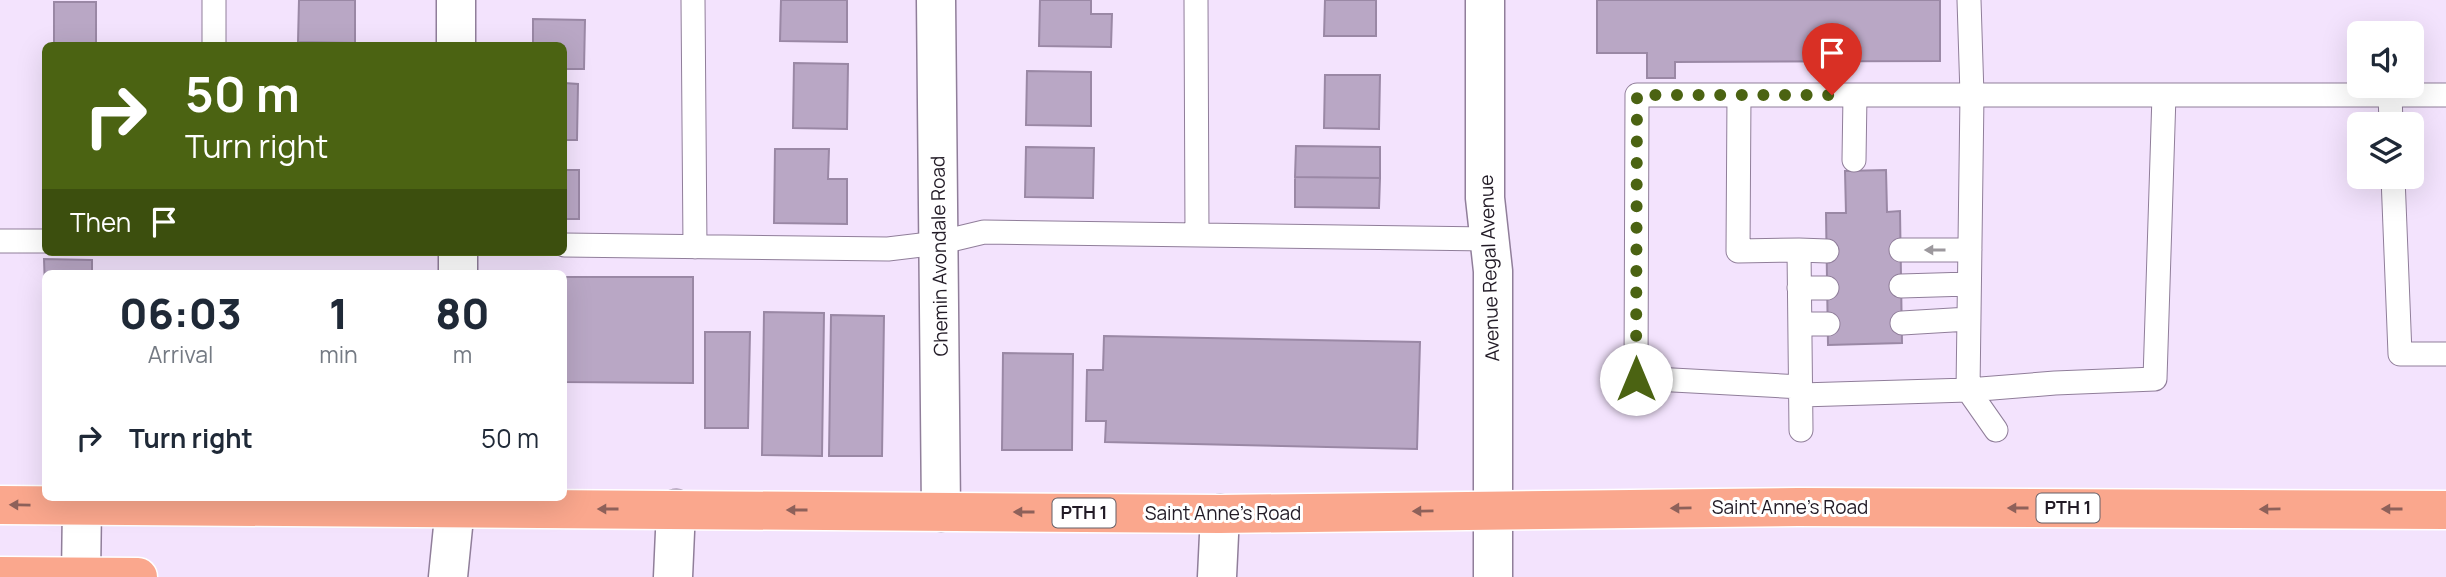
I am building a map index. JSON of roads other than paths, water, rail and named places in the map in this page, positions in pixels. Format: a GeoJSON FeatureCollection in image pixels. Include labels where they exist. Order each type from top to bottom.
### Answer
{"type":"FeatureCollection","features":[{"type":"Feature","properties":{"kind":"highway","name":"Saint Anne's Road"},"geometry":{"type":"LineString","coordinates":[[0,505],[456,503],[676,509],[1220,514],[1798,507],[2446,510]]}},
{"type":"Feature","properties":{"kind":"highway"},"geometry":{"type":"LineString","coordinates":[[0,576],[138,577]]}},
{"type":"Feature","properties":{"kind":"street"},"geometry":{"type":"LineString","coordinates":[[456,0],[456,42]]}},
{"type":"Feature","properties":{"kind":"street","name":"Chemin Avondale Road"},"geometry":{"type":"LineString","coordinates":[[936,0],[941,512]]}},
{"type":"Feature","properties":{"kind":"street","name":"Avenue Regal Avenue"},"geometry":{"type":"LineString","coordinates":[[1485,0],[1485,198],[1493,271],[1493,577]]}},
{"type":"Feature","properties":{"kind":"street"},"geometry":{"type":"LineString","coordinates":[[448,577],[456,503]]}},
{"type":"Feature","properties":{"kind":"street"},"geometry":{"type":"LineString","coordinates":[[81,577],[82,505]]}},
{"type":"Feature","properties":{"kind":"street"},"geometry":{"type":"LineString","coordinates":[[673,577],[676,509]]}},
{"type":"Feature","properties":{"kind":"street"},"geometry":{"type":"LineString","coordinates":[[1217,577],[1220,514]]}},
{"type":"Feature","properties":{"kind":"lane"},"geometry":{"type":"LineString","coordinates":[[214,0],[214,42]]}},
{"type":"Feature","properties":{"kind":"lane"},"geometry":{"type":"LineString","coordinates":[[693,0],[695,247]]}},
{"type":"Feature","properties":{"kind":"lane"},"geometry":{"type":"LineString","coordinates":[[1196,0],[1197,235]]}},
{"type":"Feature","properties":{"kind":"lane"},"geometry":{"type":"LineString","coordinates":[[1969,0],[1972,95],[1968,390],[1996,430]]}},
{"type":"Feature","properties":{"kind":"lane"},"geometry":{"type":"LineString","coordinates":[[2164,95],[2155,379],[1968,390],[1801,391],[1636,379],[1637,95],[2347,94]]}},
{"type":"Feature","properties":{"kind":"lane"},"geometry":{"type":"LineString","coordinates":[[2424,94],[2446,94]]}},
{"type":"Feature","properties":{"kind":"lane"},"geometry":{"type":"LineString","coordinates":[[1739,95],[1738,251],[1827,251]]}},
{"type":"Feature","properties":{"kind":"lane"},"geometry":{"type":"LineString","coordinates":[[1854,160],[1855,95]]}},
{"type":"Feature","properties":{"kind":"lane"},"geometry":{"type":"LineString","coordinates":[[2393,189],[2400,354],[2446,354]]}},
{"type":"Feature","properties":{"kind":"lane"},"geometry":{"type":"LineString","coordinates":[[567,245],[888,249],[938,243],[984,232],[1488,239]]}},
{"type":"Feature","properties":{"kind":"lane"},"geometry":{"type":"LineString","coordinates":[[0,241],[42,241]]}},
{"type":"Feature","properties":{"kind":"lane"},"geometry":{"type":"LineString","coordinates":[[1799,250],[1801,430]]}},
{"type":"Feature","properties":{"kind":"lane"},"geometry":{"type":"LineString","coordinates":[[1901,250],[1970,250]]}},
{"type":"Feature","properties":{"kind":"lane"},"geometry":{"type":"LineString","coordinates":[[1901,286],[1969,284]]}},
{"type":"Feature","properties":{"kind":"lane"},"geometry":{"type":"LineString","coordinates":[[1799,288],[1827,288]]}},
{"type":"Feature","properties":{"kind":"lane"},"geometry":{"type":"LineString","coordinates":[[1902,323],[1969,319]]}},
{"type":"Feature","properties":{"kind":"lane"},"geometry":{"type":"LineString","coordinates":[[1800,324],[1828,324]]}}]}
